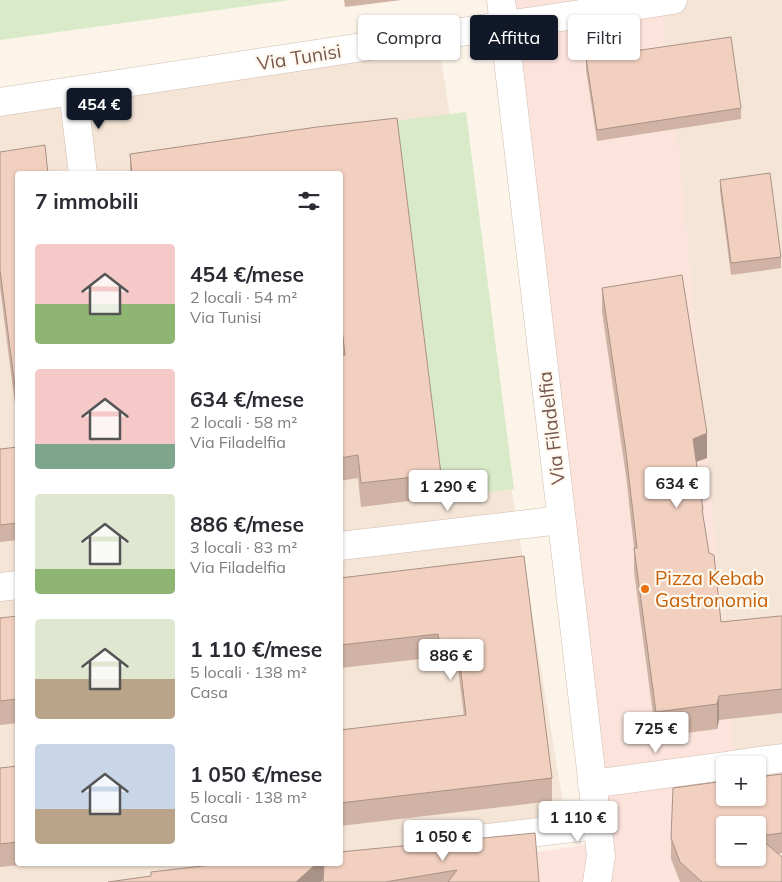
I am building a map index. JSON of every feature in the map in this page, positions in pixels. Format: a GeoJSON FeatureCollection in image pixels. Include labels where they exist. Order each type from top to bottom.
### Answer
{"type":"FeatureCollection","features":[{"type":"Feature","properties":{"kind":"street","name":"Via Tunisi"},"geometry":{"type":"LineString","coordinates":[[0,102],[72,91],[502,13],[673,0]]}},
{"type":"Feature","properties":{"kind":"street","name":"Via Filadelfia"},"geometry":{"type":"LineString","coordinates":[[502,13],[597,825],[599,869]]}},
{"type":"Feature","properties":{"kind":"street"},"geometry":{"type":"LineString","coordinates":[[72,91],[83,171]]}},
{"type":"Feature","properties":{"kind":"street"},"geometry":{"type":"LineString","coordinates":[[343,546],[561,520]]}},
{"type":"Feature","properties":{"kind":"street"},"geometry":{"type":"LineString","coordinates":[[0,587],[15,585]]}},
{"type":"Feature","properties":{"kind":"street"},"geometry":{"type":"LineString","coordinates":[[766,760],[782,758]]}},
{"type":"Feature","properties":{"kind":"street"},"geometry":{"type":"LineString","coordinates":[[592,784],[716,767]]}},
{"type":"Feature","properties":{"kind":"street"},"geometry":{"type":"LineString","coordinates":[[429,845],[597,825]]}},
{"type":"Feature","properties":{"kind":"street"},"geometry":{"type":"LineString","coordinates":[[599,869],[614,882]]}},
{"type":"Feature","properties":{"kind":"shaded area"},"geometry":{"type":"Polygon","coordinates":[[[500,0],[673,0],[661,2],[676,118],[735,756],[716,756],[716,806],[725,806],[725,816],[716,816],[716,866],[766,866],[782,882],[463,882],[461,863],[599,843],[507,60],[558,60],[558,15],[502,15],[500,0]]]}},
{"type":"Feature","properties":{"kind":"shaded area"},"geometry":{"type":"Polygon","coordinates":[[[673,0],[782,0],[782,877],[766,842],[766,816],[758,816],[758,806],[766,806],[766,756],[734,756],[661,2],[673,0]]]}},
{"type":"Feature","properties":{"kind":"shaded area"},"geometry":{"type":"Polygon","coordinates":[[[358,48],[358,60],[441,60],[567,828],[463,882],[0,882],[0,102],[358,48]]]}},
{"type":"Feature","properties":{"kind":"green space"},"geometry":{"type":"Polygon","coordinates":[[[0,0],[290,0],[0,40],[0,0]]]}},
{"type":"Feature","properties":{"kind":"green space"},"geometry":{"type":"Polygon","coordinates":[[[466,112],[514,489],[441,497],[394,121],[466,112]]]}},
{"type":"Feature","properties":{"kind":"building"},"geometry":{"type":"Polygon","coordinates":[[[731,37],[741,108],[597,130],[586,60],[640,60],[640,50],[731,37]]]}},
{"type":"Feature","properties":{"kind":"building"},"geometry":{"type":"Polygon","coordinates":[[[397,118],[441,474],[361,483],[358,455],[343,458],[343,355],[345,355],[343,337],[343,171],[132,171],[130,154],[317,127],[397,118]]]}},
{"type":"Feature","properties":{"kind":"building"},"geometry":{"type":"Polygon","coordinates":[[[45,145],[48,171],[15,171],[15,388],[0,270],[0,152],[45,145]]]}},
{"type":"Feature","properties":{"kind":"building"},"geometry":{"type":"Polygon","coordinates":[[[770,173],[781,257],[731,263],[720,180],[770,173]]]}},
{"type":"Feature","properties":{"kind":"building"},"geometry":{"type":"Polygon","coordinates":[[[682,275],[707,433],[693,439],[709,553],[714,555],[721,622],[782,616],[782,689],[719,696],[717,704],[656,712],[634,548],[637,548],[626,452],[602,288],[682,275]]]}},
{"type":"Feature","properties":{"kind":"building"},"geometry":{"type":"Polygon","coordinates":[[[15,447],[15,523],[0,525],[0,449],[15,447]]]}},
{"type":"Feature","properties":{"kind":"building"},"geometry":{"type":"Polygon","coordinates":[[[524,556],[552,778],[343,803],[343,730],[466,715],[457,639],[439,642],[438,634],[343,645],[343,578],[524,556]]]}},
{"type":"Feature","properties":{"kind":"building"},"geometry":{"type":"Polygon","coordinates":[[[15,616],[15,699],[0,701],[0,618],[15,616]]]}},
{"type":"Feature","properties":{"kind":"building"},"geometry":{"type":"Polygon","coordinates":[[[15,766],[15,842],[0,844],[0,768],[15,766]]]}},
{"type":"Feature","properties":{"kind":"building"},"geometry":{"type":"Polygon","coordinates":[[[782,774],[782,833],[766,835],[766,816],[716,816],[716,866],[766,866],[766,844],[782,857],[782,882],[702,882],[680,862],[671,838],[673,788],[716,782],[716,806],[766,806],[766,776],[782,774]]]}},
{"type":"Feature","properties":{"kind":"building"},"geometry":{"type":"Polygon","coordinates":[[[535,833],[539,882],[448,882],[457,870],[385,882],[323,882],[324,866],[343,866],[343,852],[535,833]]]}},
{"type":"Feature","properties":{"kind":"building"},"geometry":{"type":"Polygon","coordinates":[[[203,866],[314,866],[296,882],[108,882],[151,876],[151,872],[203,866]]]}},
{"type":"Feature","properties":{"kind":"place","name":"Pizza Kebab Gastronomia"},"geometry":{"type":"Point","coordinates":[645,589]}}]}
